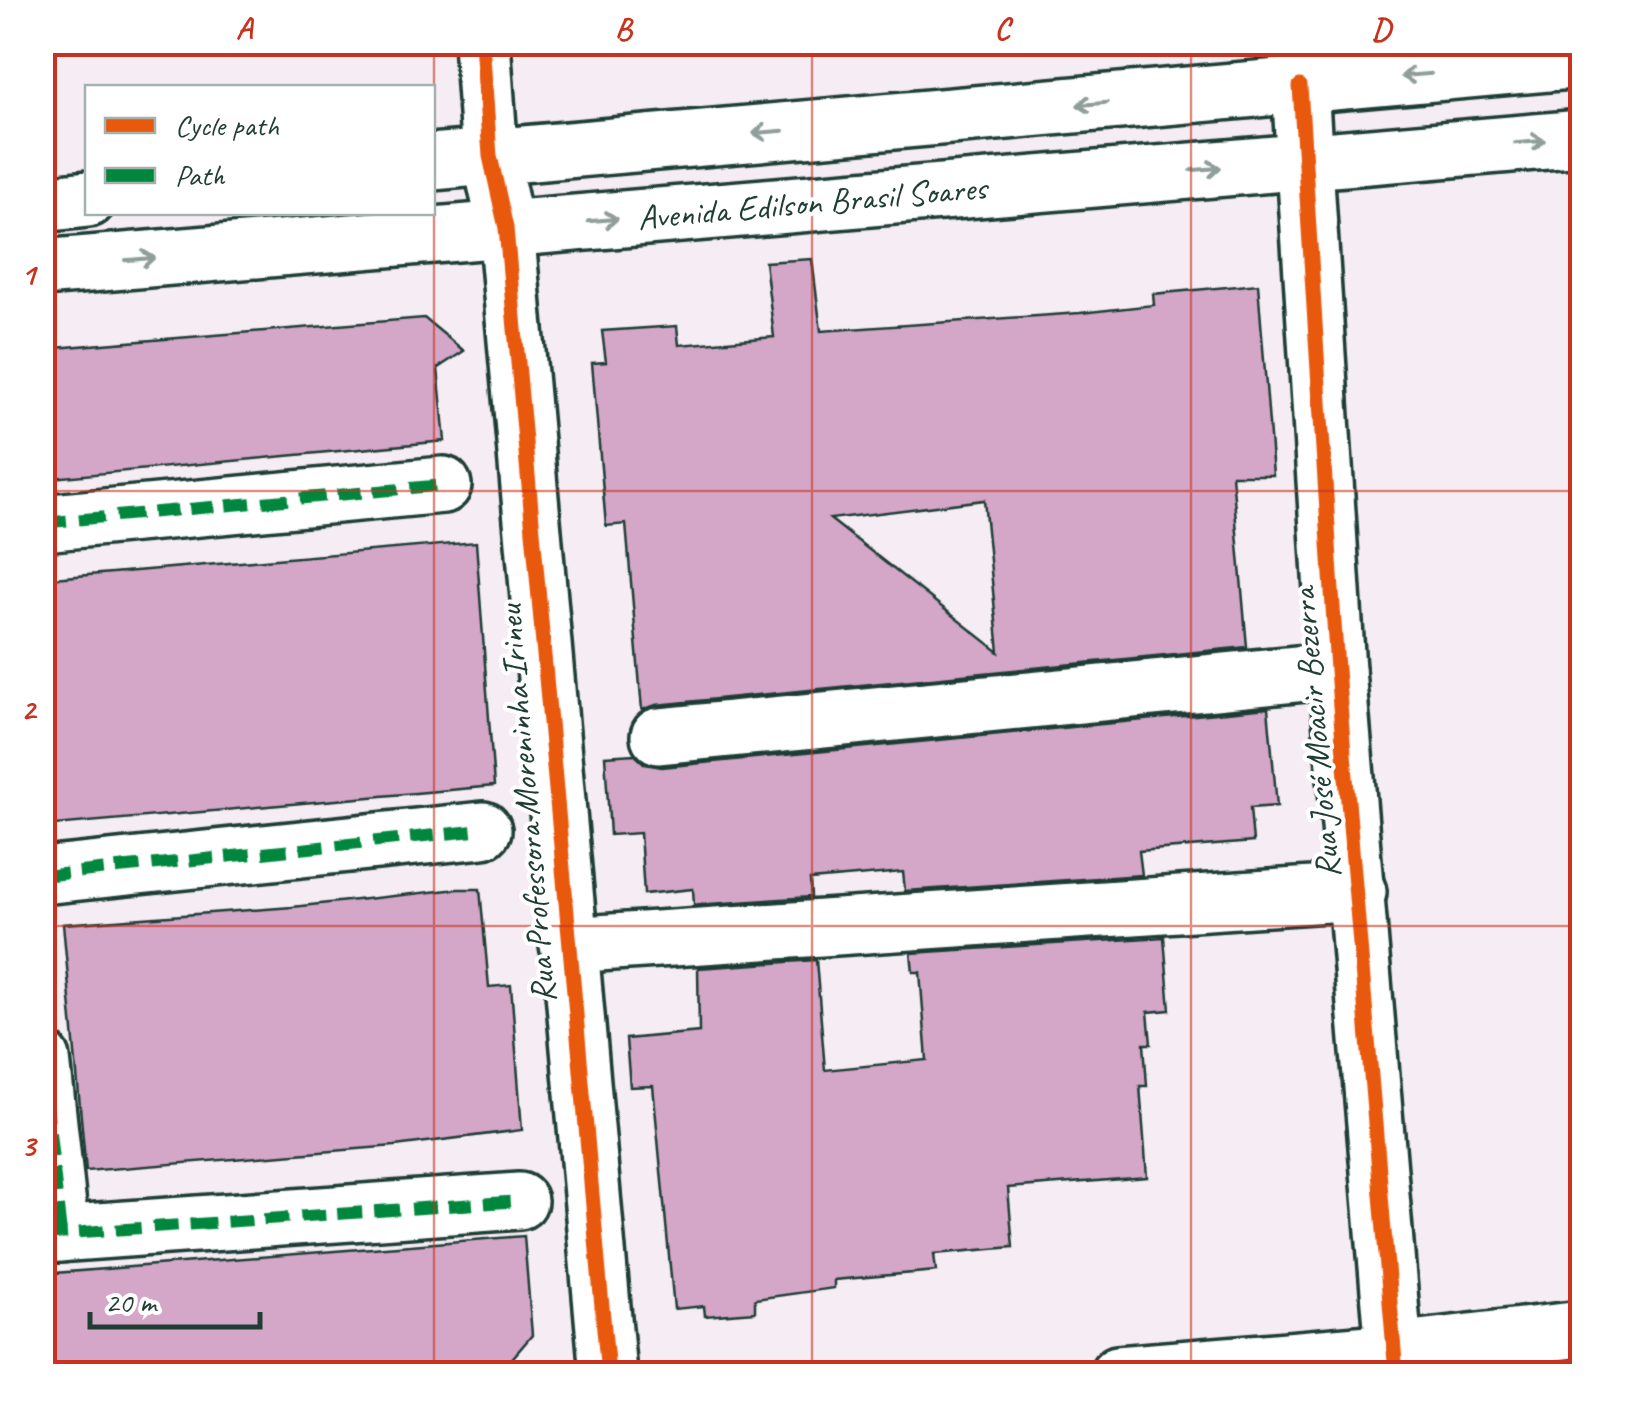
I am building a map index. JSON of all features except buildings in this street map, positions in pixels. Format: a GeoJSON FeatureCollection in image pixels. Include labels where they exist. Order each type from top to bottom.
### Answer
{"type":"FeatureCollection","features":[{"type":"Feature","properties":{"kind":"street","name":"Rua Professora Moreninha Irineu"},"geometry":{"type":"LineString","coordinates":[[482,42],[490,156],[506,228],[608,1374]]}},
{"type":"Feature","properties":{"kind":"street"},"geometry":{"type":"LineString","coordinates":[[435,162],[1582,60]]}},
{"type":"Feature","properties":{"kind":"street","name":"Rua José Moacir Bezerra"},"geometry":{"type":"LineString","coordinates":[[1300,86],[1337,670],[1395,1363]]}},
{"type":"Feature","properties":{"kind":"street","name":"Avenida Edilson Brasil Soares"},"geometry":{"type":"LineString","coordinates":[[42,268],[1582,138]]}},
{"type":"Feature","properties":{"kind":"street"},"geometry":{"type":"LineString","coordinates":[[42,204],[85,199]]}},
{"type":"Feature","properties":{"kind":"street"},"geometry":{"type":"LineString","coordinates":[[42,523],[443,485]]}},
{"type":"Feature","properties":{"kind":"street"},"geometry":{"type":"LineString","coordinates":[[659,736],[1337,670]]}},
{"type":"Feature","properties":{"kind":"street"},"geometry":{"type":"LineString","coordinates":[[42,876],[483,830]]}},
{"type":"Feature","properties":{"kind":"street"},"geometry":{"type":"LineString","coordinates":[[568,946],[1358,892]]}},
{"type":"Feature","properties":{"kind":"street"},"geometry":{"type":"LineString","coordinates":[[42,1059],[52,1234],[519,1200]]}},
{"type":"Feature","properties":{"kind":"street"},"geometry":{"type":"LineString","coordinates":[[1118,1374],[1395,1363],[1582,1329]]}},
{"type":"Feature","properties":{"kind":"marked path"},"geometry":{"type":"LineString","coordinates":[[42,523],[443,485]]}},
{"type":"Feature","properties":{"kind":"marked path"},"geometry":{"type":"LineString","coordinates":[[42,876],[483,830]]}},
{"type":"Feature","properties":{"kind":"marked path"},"geometry":{"type":"LineString","coordinates":[[42,1059],[61,1234]]}},
{"type":"Feature","properties":{"kind":"marked path"},"geometry":{"type":"LineString","coordinates":[[42,1235],[519,1201]]}},
{"type":"Feature","properties":{"kind":"cycle path"},"geometry":{"type":"LineString","coordinates":[[482,42],[490,156],[506,228],[608,1374]]}},
{"type":"Feature","properties":{"kind":"cycle path"},"geometry":{"type":"LineString","coordinates":[[1300,86],[1337,670],[1396,1374]]}}]}
